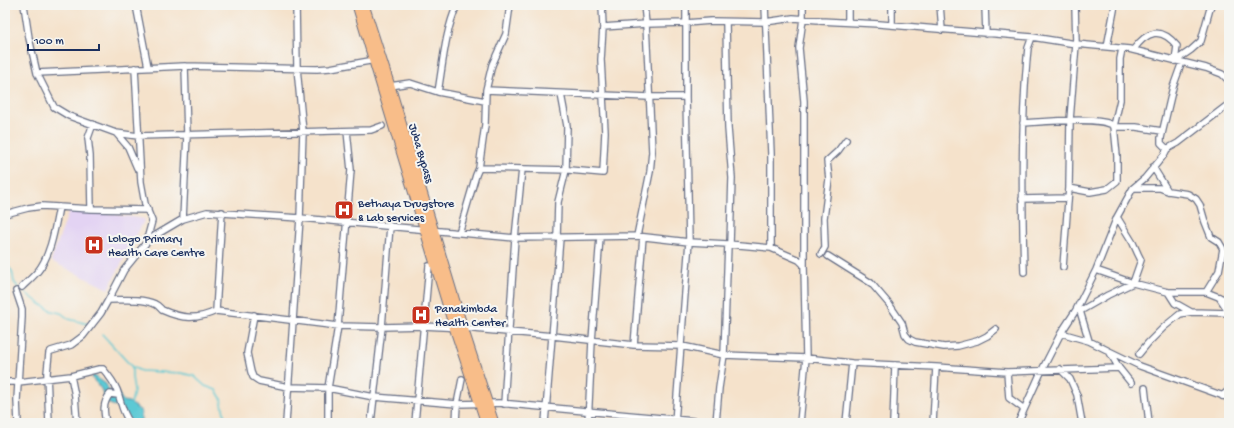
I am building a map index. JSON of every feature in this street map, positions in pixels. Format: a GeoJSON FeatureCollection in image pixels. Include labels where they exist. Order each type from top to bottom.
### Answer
{"type":"FeatureCollection","features":[{"type":"Feature","properties":{"kind":"main road","name":"Juba Bypass"},"geometry":{"type":"LineString","coordinates":[[357,5],[377,59],[390,86],[429,231]]}},
{"type":"Feature","properties":{"kind":"main road","name":"Juba Bypass"},"geometry":{"type":"LineString","coordinates":[[364,5],[377,59],[483,403],[486,423]]}},
{"type":"Feature","properties":{"kind":"main road","name":"Juba Bypass"},"geometry":{"type":"LineString","coordinates":[[483,403],[494,423]]}},
{"type":"Feature","properties":{"kind":"street"},"geometry":{"type":"LineString","coordinates":[[24,5],[37,73],[54,107],[64,114],[116,133],[138,136],[347,131],[371,130],[382,126]]}},
{"type":"Feature","properties":{"kind":"street"},"geometry":{"type":"LineString","coordinates":[[136,5],[148,67]]}},
{"type":"Feature","properties":{"kind":"street"},"geometry":{"type":"LineString","coordinates":[[286,423],[300,218],[303,132],[297,68],[296,5]]}},
{"type":"Feature","properties":{"kind":"street"},"geometry":{"type":"LineString","coordinates":[[438,92],[448,33],[457,5]]}},
{"type":"Feature","properties":{"kind":"street"},"geometry":{"type":"LineString","coordinates":[[459,233],[479,168],[485,125],[486,90],[492,66],[506,34],[510,5]]}},
{"type":"Feature","properties":{"kind":"street"},"geometry":{"type":"LineString","coordinates":[[479,168],[566,170],[604,173],[605,132],[601,60],[603,28],[602,5]]}},
{"type":"Feature","properties":{"kind":"street"},"geometry":{"type":"LineString","coordinates":[[634,345],[640,237],[652,152],[644,5]]}},
{"type":"Feature","properties":{"kind":"street"},"geometry":{"type":"LineString","coordinates":[[675,421],[689,242],[686,5]]}},
{"type":"Feature","properties":{"kind":"street"},"geometry":{"type":"LineString","coordinates":[[765,5],[770,154],[771,248]]}},
{"type":"Feature","properties":{"kind":"street"},"geometry":{"type":"LineString","coordinates":[[800,423],[806,358],[804,265],[804,101],[799,48],[804,19],[803,5]]}},
{"type":"Feature","properties":{"kind":"street"},"geometry":{"type":"LineString","coordinates":[[848,5],[848,22]]}},
{"type":"Feature","properties":{"kind":"street"},"geometry":{"type":"LineString","coordinates":[[892,5],[892,25]]}},
{"type":"Feature","properties":{"kind":"street"},"geometry":{"type":"LineString","coordinates":[[940,5],[942,30]]}},
{"type":"Feature","properties":{"kind":"street"},"geometry":{"type":"LineString","coordinates":[[985,5],[986,34]]}},
{"type":"Feature","properties":{"kind":"street"},"geometry":{"type":"LineString","coordinates":[[1063,267],[1069,188],[1070,120],[1076,44],[1075,5]]}},
{"type":"Feature","properties":{"kind":"street"},"geometry":{"type":"LineString","coordinates":[[1106,48],[1115,5]]}},
{"type":"Feature","properties":{"kind":"street"},"geometry":{"type":"LineString","coordinates":[[1176,61],[1200,41],[1211,5]]}},
{"type":"Feature","properties":{"kind":"street"},"geometry":{"type":"LineString","coordinates":[[603,28],[646,24],[711,21],[765,22],[793,18],[892,25],[1032,38],[1133,50],[1206,68],[1222,74],[1229,81]]}},
{"type":"Feature","properties":{"kind":"street"},"geometry":{"type":"LineString","coordinates":[[254,315],[247,353],[253,377],[259,381],[288,387],[328,388],[374,397],[457,404],[504,404],[675,421],[716,423],[724,354],[732,178],[728,128],[726,22]]}},
{"type":"Feature","properties":{"kind":"street"},"geometry":{"type":"LineString","coordinates":[[1133,50],[1148,35],[1153,33],[1162,34],[1170,37],[1177,46],[1176,61]]}},
{"type":"Feature","properties":{"kind":"street"},"geometry":{"type":"LineString","coordinates":[[1024,272],[1022,198],[1023,123],[1028,48],[1032,38]]}},
{"type":"Feature","properties":{"kind":"street"},"geometry":{"type":"LineString","coordinates":[[1069,188],[1090,192],[1107,190],[1117,181],[1117,156],[1114,126],[1120,100],[1120,59],[1122,49]]}},
{"type":"Feature","properties":{"kind":"street"},"geometry":{"type":"LineString","coordinates":[[37,73],[185,66],[330,68],[377,59]]}},
{"type":"Feature","properties":{"kind":"street"},"geometry":{"type":"LineString","coordinates":[[1167,149],[1161,143],[1162,131],[1173,87],[1182,62]]}},
{"type":"Feature","properties":{"kind":"street"},"geometry":{"type":"LineString","coordinates":[[183,219],[188,135],[185,66]]}},
{"type":"Feature","properties":{"kind":"street"},"geometry":{"type":"LineString","coordinates":[[135,68],[140,174],[143,195],[152,221],[146,243]]}},
{"type":"Feature","properties":{"kind":"street"},"geometry":{"type":"LineString","coordinates":[[390,86],[410,83],[438,92],[485,101]]}},
{"type":"Feature","properties":{"kind":"street"},"geometry":{"type":"LineString","coordinates":[[486,90],[561,94],[686,97]]}},
{"type":"Feature","properties":{"kind":"street"},"geometry":{"type":"LineString","coordinates":[[545,423],[553,336],[558,238],[558,202],[566,170],[567,126],[561,94]]}},
{"type":"Feature","properties":{"kind":"street"},"geometry":{"type":"LineString","coordinates":[[1018,423],[1061,333],[1078,310],[1117,217],[1133,188],[1145,178],[1164,155],[1167,149],[1178,143],[1229,104]]}},
{"type":"Feature","properties":{"kind":"street"},"geometry":{"type":"LineString","coordinates":[[1023,123],[1070,120],[1100,121],[1114,126],[1136,127],[1162,131]]}},
{"type":"Feature","properties":{"kind":"street"},"geometry":{"type":"LineString","coordinates":[[91,209],[90,156],[88,138],[93,124]]}},
{"type":"Feature","properties":{"kind":"street"},"geometry":{"type":"LineString","coordinates":[[328,423],[328,388],[338,326],[351,170],[347,131]]}},
{"type":"Feature","properties":{"kind":"street"},"geometry":{"type":"LineString","coordinates":[[116,133],[128,147],[140,174]]}},
{"type":"Feature","properties":{"kind":"street"},"geometry":{"type":"LineString","coordinates":[[821,254],[825,247],[824,218],[829,179],[827,161],[846,140]]}},
{"type":"Feature","properties":{"kind":"street"},"geometry":{"type":"LineString","coordinates":[[1154,167],[1168,191]]}},
{"type":"Feature","properties":{"kind":"street"},"geometry":{"type":"LineString","coordinates":[[504,404],[522,169]]}},
{"type":"Feature","properties":{"kind":"street"},"geometry":{"type":"LineString","coordinates":[[1133,188],[1160,188],[1168,191],[1188,194],[1196,199],[1200,205],[1211,237],[1219,242],[1223,249],[1219,271],[1206,292]]}},
{"type":"Feature","properties":{"kind":"street"},"geometry":{"type":"LineString","coordinates":[[1022,198],[1068,198]]}},
{"type":"Feature","properties":{"kind":"street"},"geometry":{"type":"LineString","coordinates":[[5,214],[42,206],[148,210]]}},
{"type":"Feature","properties":{"kind":"street"},"geometry":{"type":"LineString","coordinates":[[22,286],[38,272],[48,253],[59,207]]}},
{"type":"Feature","properties":{"kind":"street"},"geometry":{"type":"LineString","coordinates":[[49,423],[47,364],[49,353],[71,345],[83,336],[109,300],[124,270],[146,243],[156,235],[183,219],[207,212],[300,218],[516,238],[640,237],[729,244],[771,248],[799,260],[804,265]]}},
{"type":"Feature","properties":{"kind":"street"},"geometry":{"type":"LineString","coordinates":[[216,311],[222,212]]}},
{"type":"Feature","properties":{"kind":"street"},"geometry":{"type":"LineString","coordinates":[[1078,310],[1134,283],[1142,260],[1117,217]]}},
{"type":"Feature","properties":{"kind":"street"},"geometry":{"type":"LineString","coordinates":[[371,423],[382,327],[390,226]]}},
{"type":"Feature","properties":{"kind":"street"},"geometry":{"type":"LineString","coordinates":[[588,423],[592,340],[600,237]]}},
{"type":"Feature","properties":{"kind":"street"},"geometry":{"type":"LineString","coordinates":[[828,256],[871,283],[889,304],[902,323],[905,334],[909,339],[944,348],[958,346],[982,338],[996,329]]}},
{"type":"Feature","properties":{"kind":"street"},"geometry":{"type":"LineString","coordinates":[[415,423],[429,266]]}},
{"type":"Feature","properties":{"kind":"street"},"geometry":{"type":"LineString","coordinates":[[1096,270],[1134,283],[1168,292],[1206,292],[1229,301]]}},
{"type":"Feature","properties":{"kind":"street"},"geometry":{"type":"LineString","coordinates":[[16,291],[22,309],[18,382],[18,423]]}},
{"type":"Feature","properties":{"kind":"street"},"geometry":{"type":"LineString","coordinates":[[1168,292],[1175,303],[1191,312]]}},
{"type":"Feature","properties":{"kind":"street"},"geometry":{"type":"LineString","coordinates":[[1219,297],[1229,313]]}},
{"type":"Feature","properties":{"kind":"street"},"geometry":{"type":"LineString","coordinates":[[109,300],[141,300],[156,304],[161,309],[181,317],[199,318],[216,311],[338,326],[423,326],[459,328],[634,345],[682,346],[724,354],[806,358],[852,363],[1007,372],[1119,368]]}},
{"type":"Feature","properties":{"kind":"street"},"geometry":{"type":"LineString","coordinates":[[1078,310],[1089,341]]}},
{"type":"Feature","properties":{"kind":"street"},"geometry":{"type":"LineString","coordinates":[[1139,354],[1164,327],[1180,314],[1191,312],[1229,313]]}},
{"type":"Feature","properties":{"kind":"street"},"geometry":{"type":"LineString","coordinates":[[1061,333],[1089,341],[1140,366],[1229,398]]}},
{"type":"Feature","properties":{"kind":"street"},"geometry":{"type":"LineString","coordinates":[[1109,351],[1119,368],[1131,383]]}},
{"type":"Feature","properties":{"kind":"street"},"geometry":{"type":"LineString","coordinates":[[846,423],[852,363]]}},
{"type":"Feature","properties":{"kind":"street"},"geometry":{"type":"LineString","coordinates":[[893,423],[895,365]]}},
{"type":"Feature","properties":{"kind":"street"},"geometry":{"type":"LineString","coordinates":[[933,423],[936,367]]}},
{"type":"Feature","properties":{"kind":"street"},"geometry":{"type":"LineString","coordinates":[[5,382],[71,376],[103,369],[113,381],[123,412],[130,423]]}},
{"type":"Feature","properties":{"kind":"street"},"geometry":{"type":"LineString","coordinates":[[1060,369],[1070,379],[1077,394],[1082,423]]}},
{"type":"Feature","properties":{"kind":"street"},"geometry":{"type":"LineString","coordinates":[[1007,372],[1009,398],[1024,409]]}},
{"type":"Feature","properties":{"kind":"street"},"geometry":{"type":"LineString","coordinates":[[71,376],[75,396],[77,423]]}},
{"type":"Feature","properties":{"kind":"street"},"geometry":{"type":"LineString","coordinates":[[456,423],[457,404],[462,379]]}},
{"type":"Feature","properties":{"kind":"street"},"geometry":{"type":"LineString","coordinates":[[1145,388],[1149,423]]}},
{"type":"Feature","properties":{"kind":"street"},"geometry":{"type":"LineString","coordinates":[[1222,396],[1229,390]]}},
{"type":"Feature","properties":{"kind":"street"},"geometry":{"type":"LineString","coordinates":[[106,423],[104,406],[106,401],[110,394],[118,395]]}},
{"type":"Feature","properties":{"kind":"shaded area","name":"Lologo Primary Health Care Centre"},"geometry":{"type":"Polygon","coordinates":[[[70,208],[145,219],[108,289],[51,261],[70,208]]]}},
{"type":"Feature","properties":{"kind":"water"},"geometry":{"type":"Polygon","coordinates":[[[93,375],[106,384],[109,391],[117,391],[123,401],[129,402],[141,411],[141,420],[145,423],[126,423],[119,409],[107,403],[101,389],[92,378],[93,375]]]}},
{"type":"Feature","properties":{"kind":"waterway"},"geometry":{"type":"LineString","coordinates":[[5,263],[12,271],[14,282],[18,287],[39,303],[52,311],[61,313],[69,319],[88,324]]}},
{"type":"Feature","properties":{"kind":"waterway"},"geometry":{"type":"LineString","coordinates":[[102,334],[132,367],[141,371],[181,373],[194,376],[205,386],[216,390],[221,398],[226,423]]}},
{"type":"Feature","properties":{"kind":"waterway"},"geometry":{"type":"LineString","coordinates":[[131,404],[134,391],[132,367]]}},
{"type":"Feature","properties":{"kind":"place","name":"Bethaya Drugstore & Lab services"},"geometry":{"type":"Point","coordinates":[344,210]}},
{"type":"Feature","properties":{"kind":"place","name":"Lologo Primary Health Care Centre"},"geometry":{"type":"Point","coordinates":[94,245]}},
{"type":"Feature","properties":{"kind":"place","name":"Panakimbda Health Center"},"geometry":{"type":"Point","coordinates":[421,315]}}]}
